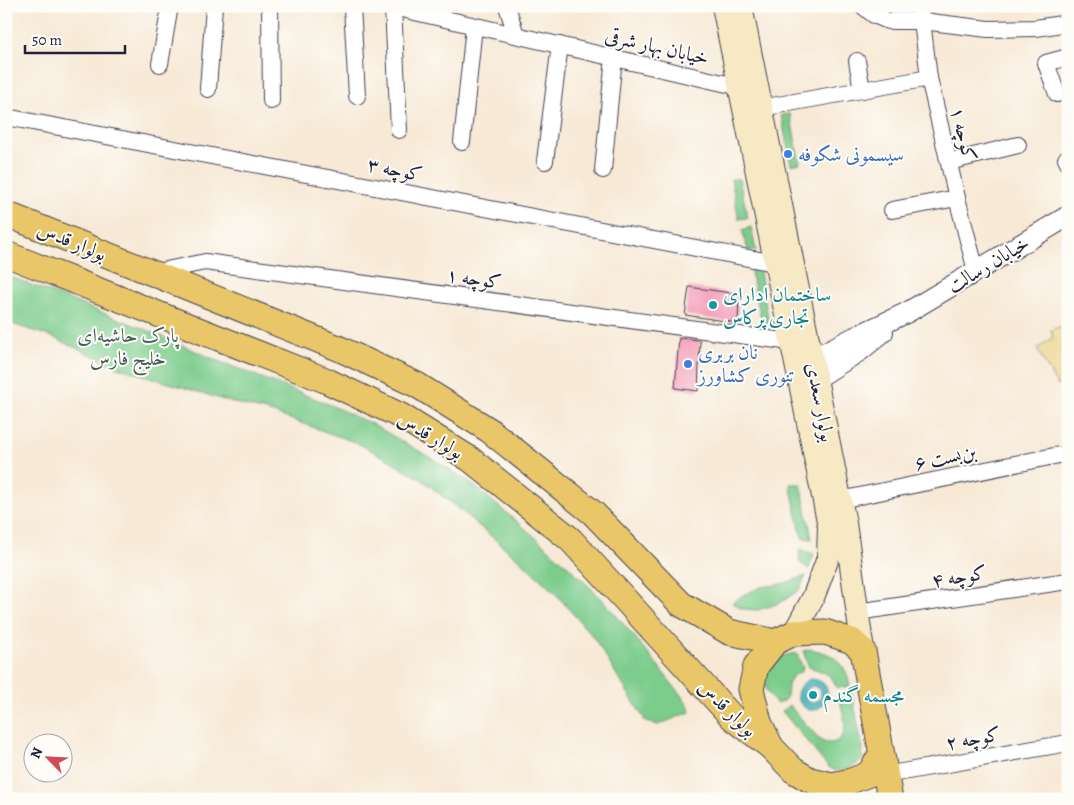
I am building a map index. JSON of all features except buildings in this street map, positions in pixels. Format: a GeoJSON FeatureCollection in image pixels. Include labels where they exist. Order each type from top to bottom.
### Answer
{"type":"FeatureCollection","features":[{"type":"Feature","properties":{"kind":"main road","name":"بولوار سعدی"},"geometry":{"type":"LineString","coordinates":[[723,6],[829,526],[828,558],[813,598],[785,637]]}},
{"type":"Feature","properties":{"kind":"main road","name":"بولوار سعدی"},"geometry":{"type":"LineString","coordinates":[[741,6],[845,523],[863,651]]}},
{"type":"Feature","properties":{"kind":"main road","name":"بولوار قدس"},"geometry":{"type":"LineString","coordinates":[[6,214],[338,348],[417,386],[489,430],[593,513],[681,604],[729,632],[785,637]]}},
{"type":"Feature","properties":{"kind":"main road","name":"بولوار قدس"},"geometry":{"type":"LineString","coordinates":[[6,254],[325,380],[401,416],[470,459],[570,539],[732,717],[771,747]]}},
{"type":"Feature","properties":{"kind":"main road"},"geometry":{"type":"LineString","coordinates":[[883,765],[869,774],[851,781],[832,785],[810,780],[793,770],[771,747],[759,722],[751,689],[756,666],[785,637],[825,632],[852,641],[863,651],[890,799]]}},
{"type":"Feature","properties":{"kind":"main road"},"geometry":{"type":"LineString","coordinates":[[793,770],[805,799]]}},
{"type":"Feature","properties":{"kind":"street"},"geometry":{"type":"LineString","coordinates":[[160,64],[170,6]]}},
{"type":"Feature","properties":{"kind":"street"},"geometry":{"type":"LineString","coordinates":[[208,89],[214,6]]}},
{"type":"Feature","properties":{"kind":"street"},"geometry":{"type":"LineString","coordinates":[[270,6],[271,102]]}},
{"type":"Feature","properties":{"kind":"street"},"geometry":{"type":"LineString","coordinates":[[352,6],[357,96]]}},
{"type":"Feature","properties":{"kind":"street"},"geometry":{"type":"LineString","coordinates":[[507,6],[516,35]]}},
{"type":"Feature","properties":{"kind":"street"},"geometry":{"type":"LineString","coordinates":[[863,6],[874,15],[888,21],[920,14],[988,29],[1036,28],[1068,23]]}},
{"type":"Feature","properties":{"kind":"street"},"geometry":{"type":"LineString","coordinates":[[391,7],[399,130]]}},
{"type":"Feature","properties":{"kind":"street","name":"خیابان بهار شرقی"},"geometry":{"type":"LineString","coordinates":[[391,7],[740,87]]}},
{"type":"Feature","properties":{"kind":"street","name":"کوچه ۱"},"geometry":{"type":"LineString","coordinates":[[920,14],[929,78],[976,271]]}},
{"type":"Feature","properties":{"kind":"street"},"geometry":{"type":"LineString","coordinates":[[462,142],[474,26]]}},
{"type":"Feature","properties":{"kind":"street"},"geometry":{"type":"LineString","coordinates":[[545,161],[560,45]]}},
{"type":"Feature","properties":{"kind":"street"},"geometry":{"type":"LineString","coordinates":[[603,170],[614,57]]}},
{"type":"Feature","properties":{"kind":"street"},"geometry":{"type":"LineString","coordinates":[[1057,94],[1046,63],[1068,57]]}},
{"type":"Feature","properties":{"kind":"street"},"geometry":{"type":"LineString","coordinates":[[857,62],[862,90]]}},
{"type":"Feature","properties":{"kind":"street"},"geometry":{"type":"LineString","coordinates":[[761,108],[929,78]]}},
{"type":"Feature","properties":{"kind":"street","name":"کوچه ۳"},"geometry":{"type":"LineString","coordinates":[[6,117],[775,263]]}},
{"type":"Feature","properties":{"kind":"street"},"geometry":{"type":"LineString","coordinates":[[949,162],[1018,144]]}},
{"type":"Feature","properties":{"kind":"street"},"geometry":{"type":"LineString","coordinates":[[892,210],[957,198]]}},
{"type":"Feature","properties":{"kind":"street","name":"خیابان رسالت"},"geometry":{"type":"LineString","coordinates":[[814,369],[861,350],[908,312],[1068,216]]}},
{"type":"Feature","properties":{"kind":"street","name":"کوچه ۱"},"geometry":{"type":"LineString","coordinates":[[152,273],[205,262],[791,342]]}},
{"type":"Feature","properties":{"kind":"street","name":"بن‌بست ۶"},"geometry":{"type":"LineString","coordinates":[[840,500],[1059,455]]}},
{"type":"Feature","properties":{"kind":"street","name":"کوچه ۴"},"geometry":{"type":"LineString","coordinates":[[857,612],[1068,581]]}},
{"type":"Feature","properties":{"kind":"street","name":"کوچه ۲"},"geometry":{"type":"LineString","coordinates":[[883,765],[1068,743]]}},
{"type":"Feature","properties":{"kind":"green space"},"geometry":{"type":"Polygon","coordinates":[[[790,114],[800,163],[791,165],[781,115],[790,114]]]}},
{"type":"Feature","properties":{"kind":"green space"},"geometry":{"type":"Polygon","coordinates":[[[731,179],[739,179],[748,218],[739,219],[731,179]]]}},
{"type":"Feature","properties":{"kind":"green space"},"geometry":{"type":"Polygon","coordinates":[[[751,227],[756,251],[748,250],[742,230],[751,227]]]}},
{"type":"Feature","properties":{"kind":"green space"},"geometry":{"type":"Polygon","coordinates":[[[759,267],[769,324],[762,323],[750,268],[759,267]]]}},
{"type":"Feature","properties":{"kind":"green space","name":"پارک حاشیه‌ای خلیج فارس"},"geometry":{"type":"Polygon","coordinates":[[[6,275],[326,403],[372,424],[438,462],[472,484],[534,536],[599,596],[634,636],[688,704],[690,712],[658,725],[646,722],[594,638],[556,594],[524,564],[421,479],[357,443],[270,412],[120,368],[52,337],[6,322],[6,275]]]}},
{"type":"Feature","properties":{"kind":"green space"},"geometry":{"type":"Polygon","coordinates":[[[790,484],[801,484],[812,539],[802,538],[790,484]]]}},
{"type":"Feature","properties":{"kind":"green space"},"geometry":{"type":"Polygon","coordinates":[[[800,549],[814,554],[809,569],[799,562],[800,549]]]}},
{"type":"Feature","properties":{"kind":"green space"},"geometry":{"type":"Polygon","coordinates":[[[806,576],[799,590],[780,603],[758,610],[742,609],[732,603],[743,595],[761,587],[782,584],[806,576]]]}},
{"type":"Feature","properties":{"kind":"green space"},"geometry":{"type":"Polygon","coordinates":[[[810,649],[826,653],[838,660],[845,670],[850,686],[837,688],[832,679],[826,674],[809,667],[803,651],[810,649]]]}},
{"type":"Feature","properties":{"kind":"green space"},"geometry":{"type":"Polygon","coordinates":[[[794,653],[797,654],[803,668],[802,671],[792,677],[789,681],[787,696],[782,702],[777,704],[765,687],[766,672],[774,660],[794,653]]]}},
{"type":"Feature","properties":{"kind":"green space"},"geometry":{"type":"Polygon","coordinates":[[[852,694],[863,748],[862,760],[849,768],[834,770],[827,766],[782,711],[789,705],[820,740],[833,743],[840,738],[845,728],[839,697],[852,694]]]}},
{"type":"Feature","properties":{"kind":"sand"},"geometry":{"type":"Polygon","coordinates":[[[1066,314],[1068,314],[1068,396],[1064,386],[1057,385],[1037,349],[1053,337],[1051,330],[1067,324],[1066,314]]]}},
{"type":"Feature","properties":{"kind":"water"},"geometry":{"type":"Polygon","coordinates":[[[810,679],[820,681],[826,687],[825,700],[815,710],[808,710],[798,700],[798,689],[810,679]],[[812,686],[807,689],[804,694],[807,701],[812,703],[819,700],[821,695],[819,689],[812,686]]]}},
{"type":"Feature","properties":{"kind":"place","name":"سیسمونی شکوفه"},"geometry":{"type":"Point","coordinates":[788,154]}},
{"type":"Feature","properties":{"kind":"place","name":"ساختمان ادارای تجاری پرکاس"},"geometry":{"type":"Point","coordinates":[713,305]}},
{"type":"Feature","properties":{"kind":"place","name":"نان بربری تنوری کشاورز"},"geometry":{"type":"Point","coordinates":[688,364]}},
{"type":"Feature","properties":{"kind":"place","name":"مجسمه گندم"},"geometry":{"type":"Point","coordinates":[813,695]}}]}
